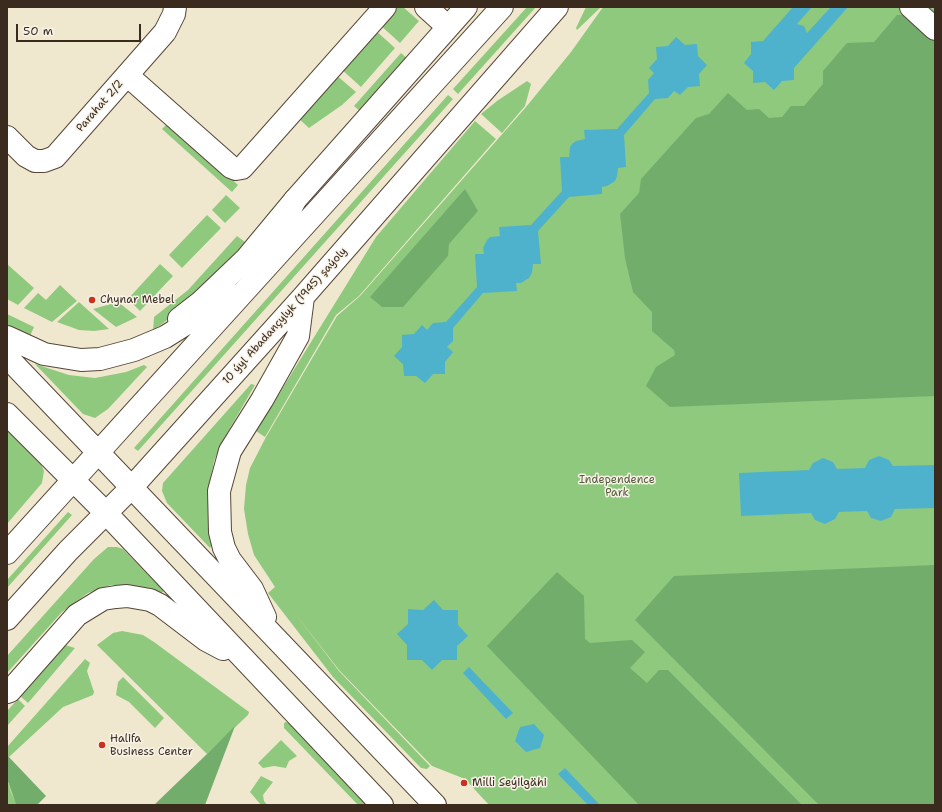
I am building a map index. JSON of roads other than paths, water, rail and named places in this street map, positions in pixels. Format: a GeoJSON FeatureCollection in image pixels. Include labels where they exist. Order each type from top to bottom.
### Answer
{"type":"FeatureCollection","features":[{"type":"Feature","properties":{"kind":"main road","name":"Parahat 2/2"},"geometry":{"type":"LineString","coordinates":[[7,137],[26,156],[35,161],[44,161],[55,157],[165,32],[174,14],[175,7]]}},
{"type":"Feature","properties":{"kind":"main road"},"geometry":{"type":"LineString","coordinates":[[127,75],[231,167],[236,169],[242,168],[385,7]]}},
{"type":"Feature","properties":{"kind":"main road"},"geometry":{"type":"LineString","coordinates":[[426,7],[448,27]]}},
{"type":"Feature","properties":{"kind":"main road"},"geometry":{"type":"LineString","coordinates":[[145,346],[201,302],[246,259],[295,200],[466,7]]}},
{"type":"Feature","properties":{"kind":"main road"},"geometry":{"type":"LineString","coordinates":[[7,553],[502,7]]}},
{"type":"Feature","properties":{"kind":"main road","name":"10 ýyl Abadançylyk (1945) şaýoly"},"geometry":{"type":"LineString","coordinates":[[7,619],[68,552],[132,487],[303,297],[557,7]]}},
{"type":"Feature","properties":{"kind":"main road"},"geometry":{"type":"LineString","coordinates":[[911,7],[935,28]]}},
{"type":"Feature","properties":{"kind":"main road"},"geometry":{"type":"LineString","coordinates":[[7,337],[44,354],[81,360],[100,359],[145,346],[188,324],[256,280],[295,200]]}},
{"type":"Feature","properties":{"kind":"main road"},"geometry":{"type":"LineString","coordinates":[[274,635],[252,589],[230,560],[224,548],[220,532],[219,491],[230,451],[262,400],[298,336],[303,297]]}},
{"type":"Feature","properties":{"kind":"main road"},"geometry":{"type":"LineString","coordinates":[[7,357],[274,635],[434,805]]}},
{"type":"Feature","properties":{"kind":"main road"},"geometry":{"type":"LineString","coordinates":[[7,414],[106,513],[382,805]]}},
{"type":"Feature","properties":{"kind":"main road"},"geometry":{"type":"LineString","coordinates":[[8,693],[77,615],[103,600],[116,597],[127,596],[150,600],[165,609],[206,640],[245,661]]}},
{"type":"Feature","properties":{"kind":"water"},"geometry":{"type":"Polygon","coordinates":[[[793,7],[812,7],[797,24],[804,26],[807,33],[831,7],[848,7],[794,68],[794,80],[782,81],[774,90],[765,82],[753,83],[753,71],[744,63],[751,54],[751,42],[763,41],[793,7]]]}},
{"type":"Feature","properties":{"kind":"water"},"geometry":{"type":"Polygon","coordinates":[[[676,37],[685,45],[697,44],[698,56],[707,65],[699,74],[700,86],[688,87],[680,95],[674,91],[668,98],[655,99],[624,135],[626,167],[618,168],[615,181],[602,187],[602,194],[569,197],[538,231],[541,264],[533,264],[532,273],[529,278],[521,283],[516,283],[517,291],[483,293],[453,328],[453,341],[447,347],[453,352],[445,362],[445,374],[433,374],[425,383],[416,376],[404,376],[403,364],[394,356],[402,347],[402,335],[414,334],[422,325],[427,330],[433,323],[446,322],[477,287],[475,254],[484,254],[483,248],[487,240],[490,237],[500,236],[499,227],[531,225],[562,191],[560,157],[569,157],[570,147],[572,144],[576,141],[585,139],[584,130],[617,129],[649,93],[648,80],[654,73],[649,68],[657,59],[656,47],[668,46],[676,37]]]}},
{"type":"Feature","properties":{"kind":"water"},"geometry":{"type":"Polygon","coordinates":[[[879,456],[889,460],[893,466],[935,465],[935,508],[895,509],[891,517],[881,521],[871,518],[867,511],[839,512],[835,519],[825,524],[815,520],[811,513],[741,516],[739,473],[809,470],[813,463],[823,458],[833,462],[837,469],[865,468],[869,460],[879,456]]]}},
{"type":"Feature","properties":{"kind":"water"},"geometry":{"type":"Polygon","coordinates":[[[434,600],[443,610],[458,610],[458,625],[468,636],[457,646],[457,660],[442,660],[432,670],[422,660],[407,660],[407,645],[397,634],[408,624],[408,609],[423,610],[434,600]]]}},
{"type":"Feature","properties":{"kind":"water"},"geometry":{"type":"Polygon","coordinates":[[[469,667],[513,713],[506,719],[463,673],[469,667]]]}},
{"type":"Feature","properties":{"kind":"water"},"geometry":{"type":"Polygon","coordinates":[[[534,724],[544,735],[540,748],[526,752],[515,741],[520,727],[534,724]]]}},
{"type":"Feature","properties":{"kind":"water"},"geometry":{"type":"Polygon","coordinates":[[[565,768],[600,805],[588,805],[558,774],[565,768]]]}},
{"type":"Feature","properties":{"kind":"place","name":"Chynar Mebel"},"geometry":{"type":"Point","coordinates":[92,300]}},
{"type":"Feature","properties":{"kind":"place","name":"Halifa Business Center"},"geometry":{"type":"Point","coordinates":[102,745]}},
{"type":"Feature","properties":{"kind":"place","name":"Milli Seýilgähi"},"geometry":{"type":"Point","coordinates":[464,783]}},
{"type":"Feature","properties":{"kind":"park label","name":"Independence Park"},"geometry":{"type":"Point","coordinates":[617,486]}}]}
